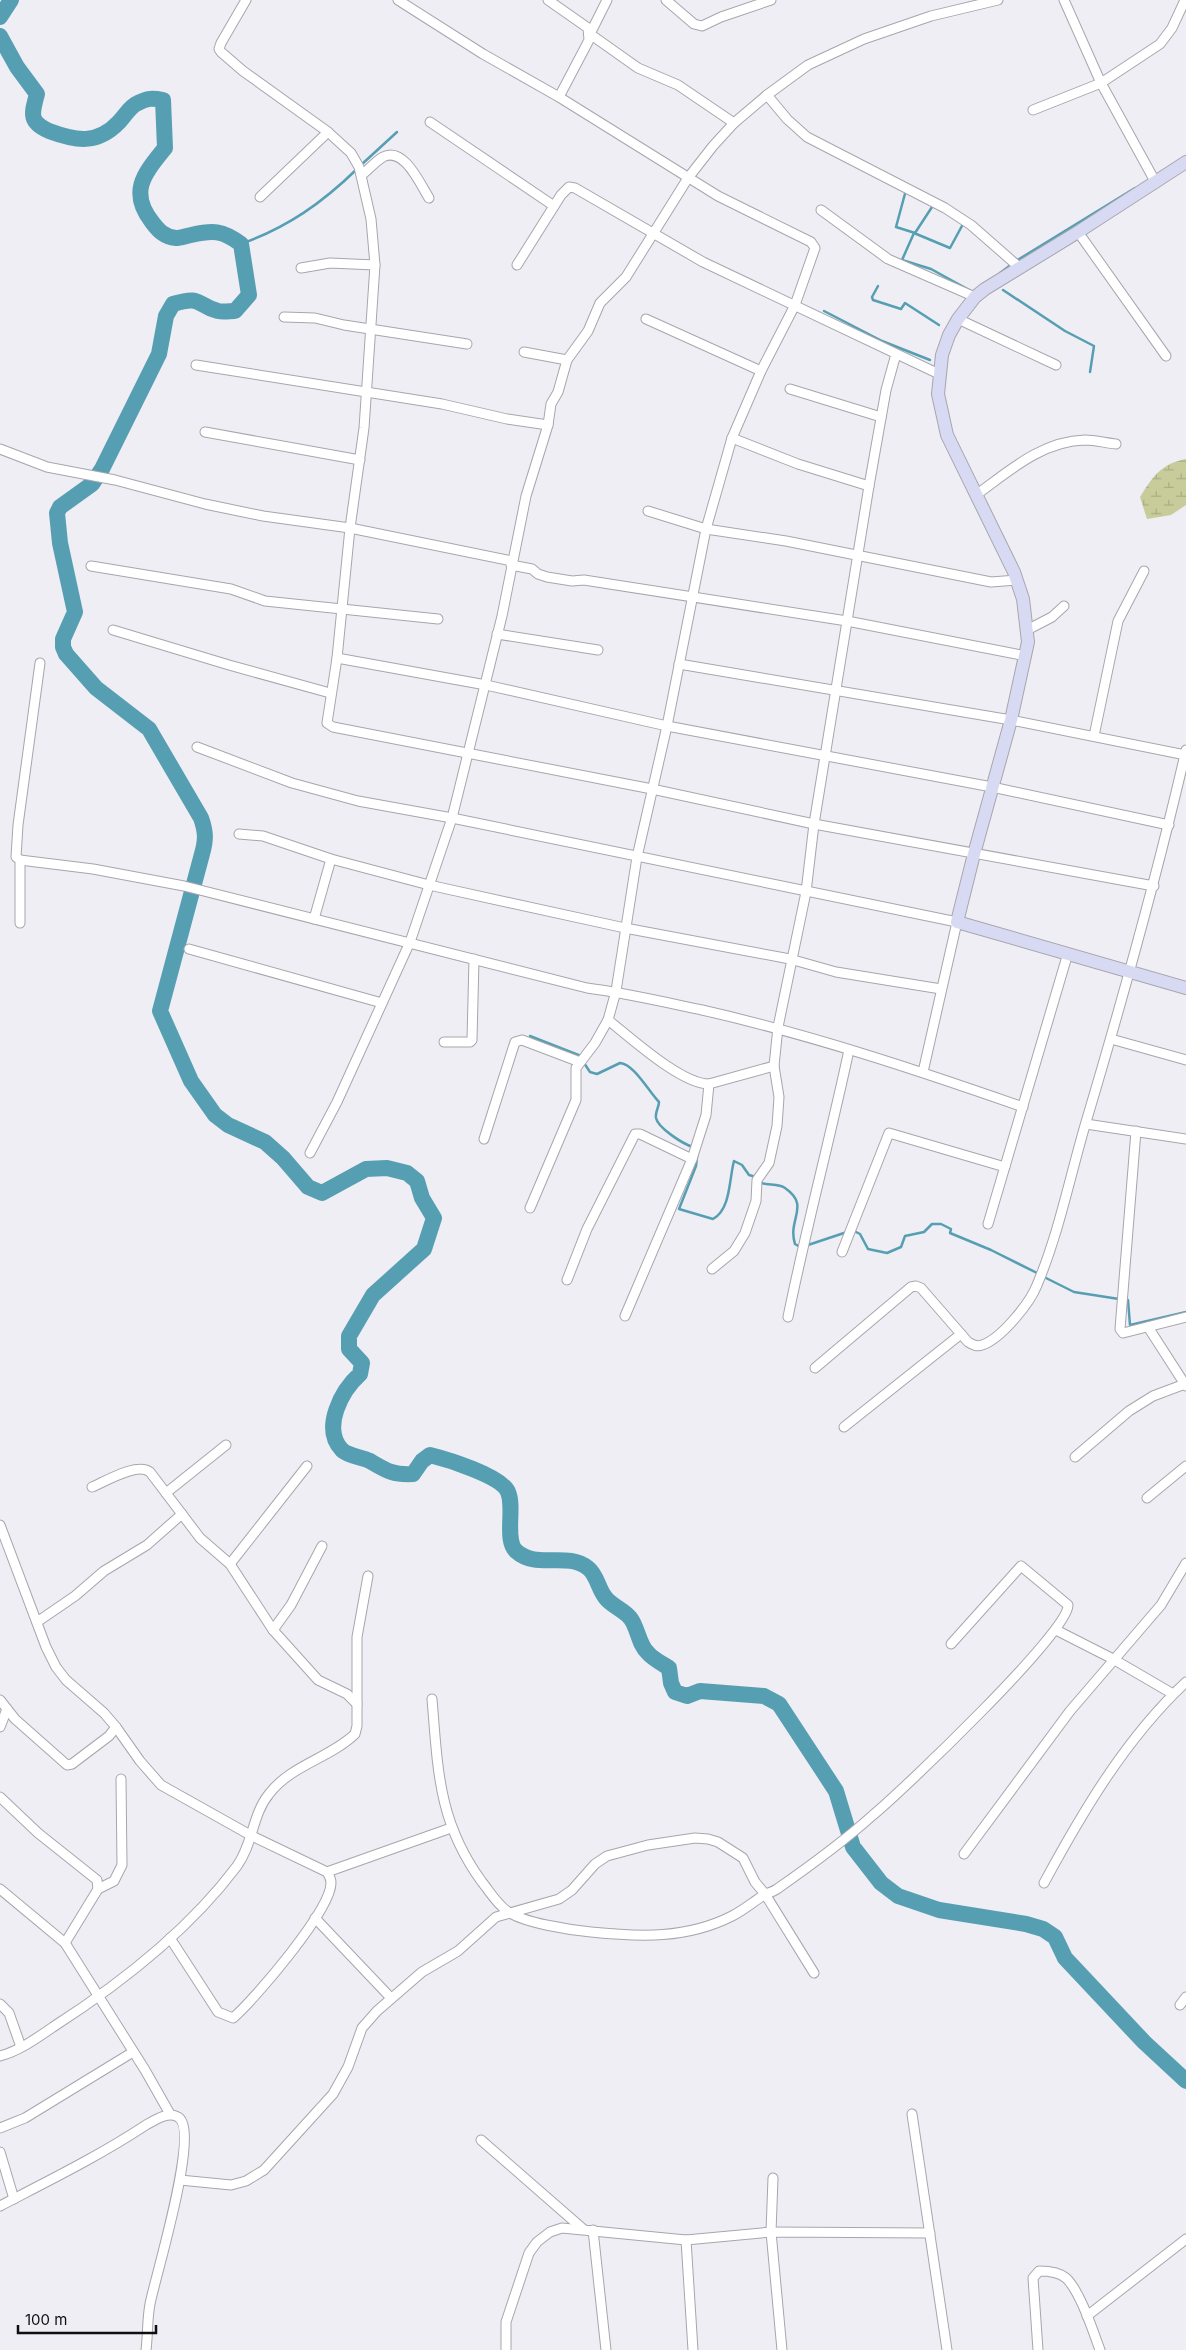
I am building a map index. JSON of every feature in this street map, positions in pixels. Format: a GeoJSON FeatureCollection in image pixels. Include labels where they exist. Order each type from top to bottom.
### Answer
{"type":"FeatureCollection","features":[{"type":"Feature","properties":{"kind":"main road"},"geometry":{"type":"LineString","coordinates":[[1186,162],[1078,232],[1018,266],[975,297],[948,335],[942,355],[938,394],[947,436],[1017,580],[1024,599],[1028,630],[1026,656],[1011,720],[974,854],[958,922],[1186,988]]}},
{"type":"Feature","properties":{"kind":"street"},"geometry":{"type":"LineString","coordinates":[[246,0],[221,44],[221,52],[242,71],[328,132],[358,162],[371,219],[375,265],[368,392],[350,528],[337,658],[330,693],[327,723],[333,727],[652,789],[814,824],[1154,886]]}},
{"type":"Feature","properties":{"kind":"street"},"geometry":{"type":"LineString","coordinates":[[398,0],[483,54],[559,97],[688,178],[814,245],[814,252],[794,305],[761,371],[732,438],[706,529],[667,726],[637,857],[616,991],[608,1020],[574,1074],[577,1088],[576,1100],[530,1208]]}},
{"type":"Feature","properties":{"kind":"street"},"geometry":{"type":"LineString","coordinates":[[548,0],[588,28],[590,34],[638,68],[686,90],[734,123]]}},
{"type":"Feature","properties":{"kind":"street"},"geometry":{"type":"LineString","coordinates":[[559,97],[589,40],[590,34],[607,0]]}},
{"type":"Feature","properties":{"kind":"street"},"geometry":{"type":"LineString","coordinates":[[666,0],[694,24],[702,26],[744,8],[771,0]]}},
{"type":"Feature","properties":{"kind":"street"},"geometry":{"type":"LineString","coordinates":[[310,1153],[337,1102],[410,942],[452,818],[469,754],[498,634],[526,496],[548,425],[551,404],[558,392],[567,360],[588,331],[600,303],[626,276],[688,178],[734,123],[767,94],[808,66],[864,39],[932,16],[998,0]]}},
{"type":"Feature","properties":{"kind":"street"},"geometry":{"type":"LineString","coordinates":[[1064,0],[1101,82],[1156,183]]}},
{"type":"Feature","properties":{"kind":"street"},"geometry":{"type":"LineString","coordinates":[[1033,110],[1101,82],[1160,44],[1172,28],[1185,0]]}},
{"type":"Feature","properties":{"kind":"street"},"geometry":{"type":"LineString","coordinates":[[767,94],[787,119],[807,136],[945,208],[971,225],[1018,266]]}},
{"type":"Feature","properties":{"kind":"street"},"geometry":{"type":"LineString","coordinates":[[430,122],[554,206]]}},
{"type":"Feature","properties":{"kind":"street"},"geometry":{"type":"LineString","coordinates":[[260,197],[328,132]]}},
{"type":"Feature","properties":{"kind":"street"},"geometry":{"type":"LineString","coordinates":[[361,174],[381,158],[390,154],[406,162],[429,198]]}},
{"type":"Feature","properties":{"kind":"street"},"geometry":{"type":"LineString","coordinates":[[517,265],[554,206],[569,187],[575,188],[703,262],[939,374]]}},
{"type":"Feature","properties":{"kind":"street"},"geometry":{"type":"LineString","coordinates":[[821,210],[888,259],[975,297]]}},
{"type":"Feature","properties":{"kind":"street"},"geometry":{"type":"LineString","coordinates":[[1078,232],[1166,356]]}},
{"type":"Feature","properties":{"kind":"street"},"geometry":{"type":"LineString","coordinates":[[301,268],[330,263],[375,265]]}},
{"type":"Feature","properties":{"kind":"street"},"geometry":{"type":"LineString","coordinates":[[284,317],[315,318],[344,325],[466,344]]}},
{"type":"Feature","properties":{"kind":"street"},"geometry":{"type":"LineString","coordinates":[[646,319],[761,371]]}},
{"type":"Feature","properties":{"kind":"street"},"geometry":{"type":"LineString","coordinates":[[958,319],[1056,365]]}},
{"type":"Feature","properties":{"kind":"street"},"geometry":{"type":"LineString","coordinates":[[524,352],[567,360]]}},
{"type":"Feature","properties":{"kind":"street"},"geometry":{"type":"LineString","coordinates":[[712,1269],[734,1251],[745,1232],[756,1201],[757,1180],[769,1163],[777,1126],[779,1097],[774,1066],[778,1027],[790,959],[806,892],[814,824],[869,486],[881,417],[896,354]]}},
{"type":"Feature","properties":{"kind":"street"},"geometry":{"type":"LineString","coordinates":[[196,365],[442,404],[508,419],[548,425]]}},
{"type":"Feature","properties":{"kind":"street"},"geometry":{"type":"LineString","coordinates":[[790,389],[881,417]]}},
{"type":"Feature","properties":{"kind":"street"},"geometry":{"type":"LineString","coordinates":[[205,432],[360,460]]}},
{"type":"Feature","properties":{"kind":"street"},"geometry":{"type":"LineString","coordinates":[[732,438],[798,464],[869,486]]}},
{"type":"Feature","properties":{"kind":"street"},"geometry":{"type":"LineString","coordinates":[[976,495],[1037,452],[1060,444],[1086,440],[1116,444]]}},
{"type":"Feature","properties":{"kind":"street"},"geometry":{"type":"LineString","coordinates":[[0,449],[47,467],[115,480],[244,512],[350,528],[511,563],[532,569],[538,574],[547,577],[572,581],[584,580],[847,621],[1026,656]]}},
{"type":"Feature","properties":{"kind":"street"},"geometry":{"type":"LineString","coordinates":[[648,511],[706,529],[786,541],[991,582],[1017,580]]}},
{"type":"Feature","properties":{"kind":"street"},"geometry":{"type":"LineString","coordinates":[[91,566],[231,589],[265,601],[438,619]]}},
{"type":"Feature","properties":{"kind":"street"},"geometry":{"type":"LineString","coordinates":[[1094,736],[1118,622],[1144,571]]}},
{"type":"Feature","properties":{"kind":"street"},"geometry":{"type":"LineString","coordinates":[[1028,630],[1052,617],[1064,606]]}},
{"type":"Feature","properties":{"kind":"street"},"geometry":{"type":"LineString","coordinates":[[114,630],[330,693]]}},
{"type":"Feature","properties":{"kind":"street"},"geometry":{"type":"LineString","coordinates":[[498,634],[598,650]]}},
{"type":"Feature","properties":{"kind":"street"},"geometry":{"type":"LineString","coordinates":[[337,658],[486,685],[667,726],[992,787],[1169,825]]}},
{"type":"Feature","properties":{"kind":"street"},"geometry":{"type":"LineString","coordinates":[[40,663],[18,824],[16,856],[20,860],[93,869],[184,886],[587,988],[616,991],[778,1027],[923,1072],[1023,1107]]}},
{"type":"Feature","properties":{"kind":"street"},"geometry":{"type":"LineString","coordinates":[[678,664],[1011,720],[1186,753],[1154,886],[1131,971],[1053,1237],[1037,1285],[1031,1296],[1003,1331],[981,1346],[974,1346],[968,1342],[921,1288],[911,1287],[815,1368]]}},
{"type":"Feature","properties":{"kind":"street"},"geometry":{"type":"LineString","coordinates":[[197,747],[304,787],[358,801],[452,818],[958,922],[923,1072]]}},
{"type":"Feature","properties":{"kind":"street"},"geometry":{"type":"LineString","coordinates":[[239,834],[263,836],[331,859],[429,886],[625,928],[790,959],[836,972],[941,990]]}},
{"type":"Feature","properties":{"kind":"street"},"geometry":{"type":"LineString","coordinates":[[314,919],[331,859]]}},
{"type":"Feature","properties":{"kind":"street"},"geometry":{"type":"LineString","coordinates":[[20,860],[20,923]]}},
{"type":"Feature","properties":{"kind":"street"},"geometry":{"type":"LineString","coordinates":[[189,949],[382,1003]]}},
{"type":"Feature","properties":{"kind":"street"},"geometry":{"type":"LineString","coordinates":[[988,1224],[1068,953]]}},
{"type":"Feature","properties":{"kind":"street"},"geometry":{"type":"LineString","coordinates":[[444,1042],[470,1042],[472,1040],[474,959]]}},
{"type":"Feature","properties":{"kind":"street"},"geometry":{"type":"LineString","coordinates":[[608,1020],[678,1073],[699,1084],[709,1084],[774,1066]]}},
{"type":"Feature","properties":{"kind":"street"},"geometry":{"type":"LineString","coordinates":[[1111,1039],[1186,1060]]}},
{"type":"Feature","properties":{"kind":"street"},"geometry":{"type":"LineString","coordinates":[[484,1139],[515,1042],[522,1040],[580,1062]]}},
{"type":"Feature","properties":{"kind":"street"},"geometry":{"type":"LineString","coordinates":[[788,1317],[803,1242],[831,1135],[849,1050]]}},
{"type":"Feature","properties":{"kind":"street"},"geometry":{"type":"LineString","coordinates":[[625,1316],[692,1159],[706,1115],[709,1084]]}},
{"type":"Feature","properties":{"kind":"street"},"geometry":{"type":"LineString","coordinates":[[1086,1124],[1186,1139]]}},
{"type":"Feature","properties":{"kind":"street"},"geometry":{"type":"LineString","coordinates":[[1136,1131],[1120,1329],[1123,1333],[1186,1317]]}},
{"type":"Feature","properties":{"kind":"street"},"geometry":{"type":"LineString","coordinates":[[842,1252],[889,1132],[1005,1167]]}},
{"type":"Feature","properties":{"kind":"street"},"geometry":{"type":"LineString","coordinates":[[566,1280],[587,1229],[635,1134],[640,1134],[692,1159]]}},
{"type":"Feature","properties":{"kind":"street"},"geometry":{"type":"LineString","coordinates":[[1075,1457],[1129,1411],[1153,1396],[1185,1385],[1148,1327]]}},
{"type":"Feature","properties":{"kind":"street"},"geometry":{"type":"LineString","coordinates":[[844,1426],[961,1334]]}},
{"type":"Feature","properties":{"kind":"street"},"geometry":{"type":"LineString","coordinates":[[166,1493],[226,1445]]}},
{"type":"Feature","properties":{"kind":"street"},"geometry":{"type":"LineString","coordinates":[[230,1564],[306,1466]]}},
{"type":"Feature","properties":{"kind":"street"},"geometry":{"type":"LineString","coordinates":[[1147,1498],[1186,1466]]}},
{"type":"Feature","properties":{"kind":"street"},"geometry":{"type":"LineString","coordinates":[[92,1486],[141,1468],[150,1472],[200,1538],[230,1564],[273,1630],[318,1680],[347,1694],[357,1704]]}},
{"type":"Feature","properties":{"kind":"street"},"geometry":{"type":"LineString","coordinates":[[37,1622],[75,1596],[104,1571],[147,1545],[182,1514]]}},
{"type":"Feature","properties":{"kind":"street"},"geometry":{"type":"LineString","coordinates":[[0,1525],[46,1646],[66,1680],[116,1727],[140,1761],[162,1786],[252,1836],[327,1872],[331,1883],[315,1918],[281,1967],[233,2018],[218,2012],[170,1938]]}},
{"type":"Feature","properties":{"kind":"street"},"geometry":{"type":"LineString","coordinates":[[273,1630],[292,1605],[322,1546]]}},
{"type":"Feature","properties":{"kind":"street"},"geometry":{"type":"LineString","coordinates":[[964,1854],[1052,1735],[1161,1604],[1186,1563]]}},
{"type":"Feature","properties":{"kind":"street"},"geometry":{"type":"LineString","coordinates":[[432,1699],[440,1784],[451,1828],[478,1876],[508,1912],[557,1927],[632,1936],[658,1936],[688,1932],[715,1924],[748,1907],[765,1894],[777,1889],[837,1845],[892,1799],[986,1707],[1056,1630],[1068,1611],[1068,1605],[1021,1566],[1011,1574],[951,1644]]}},
{"type":"Feature","properties":{"kind":"street"},"geometry":{"type":"LineString","coordinates":[[0,2056],[21,2047],[99,1998],[170,1938],[238,1865],[252,1836],[262,1804],[279,1783],[355,1734],[357,1636],[368,1576]]}},
{"type":"Feature","properties":{"kind":"street"},"geometry":{"type":"LineString","coordinates":[[1056,1630],[1173,1694]]}},
{"type":"Feature","properties":{"kind":"street"},"geometry":{"type":"LineString","coordinates":[[1044,1883],[1077,1822],[1107,1776],[1173,1694],[1186,1682]]}},
{"type":"Feature","properties":{"kind":"street"},"geometry":{"type":"LineString","coordinates":[[0,1700],[15,1719],[67,1765],[72,1764],[108,1736],[116,1727]]}},
{"type":"Feature","properties":{"kind":"street"},"geometry":{"type":"LineString","coordinates":[[0,1727],[7,1709]]}},
{"type":"Feature","properties":{"kind":"street"},"geometry":{"type":"LineString","coordinates":[[65,1943],[98,1889],[114,1880],[122,1865],[121,1779]]}},
{"type":"Feature","properties":{"kind":"street"},"geometry":{"type":"LineString","coordinates":[[0,1797],[38,1834],[97,1880],[98,1889]]}},
{"type":"Feature","properties":{"kind":"street"},"geometry":{"type":"LineString","coordinates":[[327,1872],[451,1828]]}},
{"type":"Feature","properties":{"kind":"street"},"geometry":{"type":"LineString","coordinates":[[180,2180],[231,2185],[246,2181],[264,2170],[333,2094],[348,2067],[362,2028],[391,1998],[422,1972],[458,1951],[496,1916],[559,1899],[572,1890],[595,1864],[617,1852],[695,1838],[718,1842],[742,1858],[755,1882],[765,1894],[814,1973]]}},
{"type":"Feature","properties":{"kind":"street"},"geometry":{"type":"LineString","coordinates":[[1,1891],[65,1943],[161,2096],[170,2114]]}},
{"type":"Feature","properties":{"kind":"street"},"geometry":{"type":"LineString","coordinates":[[315,1918],[391,1998]]}},
{"type":"Feature","properties":{"kind":"street"},"geometry":{"type":"LineString","coordinates":[[1180,2005],[1186,1997]]}},
{"type":"Feature","properties":{"kind":"street"},"geometry":{"type":"LineString","coordinates":[[0,2004],[9,2013],[21,2047]]}},
{"type":"Feature","properties":{"kind":"street"},"geometry":{"type":"LineString","coordinates":[[0,2128],[25,2118],[133,2052]]}},
{"type":"Feature","properties":{"kind":"street"},"geometry":{"type":"LineString","coordinates":[[0,2206],[107,2151],[147,2124],[170,2114],[179,2117],[184,2123],[184,2158],[150,2306],[146,2350]]}},
{"type":"Feature","properties":{"kind":"street"},"geometry":{"type":"LineString","coordinates":[[912,2114],[947,2350]]}},
{"type":"Feature","properties":{"kind":"street"},"geometry":{"type":"LineString","coordinates":[[481,2140],[583,2229]]}},
{"type":"Feature","properties":{"kind":"street"},"geometry":{"type":"LineString","coordinates":[[0,2152],[14,2199]]}},
{"type":"Feature","properties":{"kind":"street"},"geometry":{"type":"LineString","coordinates":[[773,2178],[771,2232],[782,2350]]}},
{"type":"Feature","properties":{"kind":"street"},"geometry":{"type":"LineString","coordinates":[[506,2350],[506,2322],[530,2254],[537,2242],[550,2232],[562,2228],[686,2240],[771,2232],[930,2233]]}},
{"type":"Feature","properties":{"kind":"street"},"geometry":{"type":"LineString","coordinates":[[594,2230],[606,2350]]}},
{"type":"Feature","properties":{"kind":"street"},"geometry":{"type":"LineString","coordinates":[[1087,2316],[1186,2239]]}},
{"type":"Feature","properties":{"kind":"street"},"geometry":{"type":"LineString","coordinates":[[686,2240],[693,2350]]}},
{"type":"Feature","properties":{"kind":"street"},"geometry":{"type":"LineString","coordinates":[[1038,2350],[1033,2278],[1039,2271],[1058,2273],[1065,2276],[1087,2316],[1100,2350]]}},
{"type":"Feature","properties":{"kind":"green space"},"geometry":{"type":"Polygon","coordinates":[[[1186,459],[1186,505],[1171,515],[1147,519],[1140,497],[1158,472],[1170,464],[1186,459]]]}},
{"type":"Feature","properties":{"kind":"waterway"},"geometry":{"type":"LineString","coordinates":[[0,17],[11,0]]}},
{"type":"Feature","properties":{"kind":"waterway"},"geometry":{"type":"LineString","coordinates":[[0,36],[17,67],[37,94],[33,112],[35,120],[42,128],[49,131],[77,139],[94,138],[103,135],[111,129],[135,104],[147,99],[163,100],[165,148],[151,166],[142,183],[140,192],[145,211],[157,228],[168,236],[178,238],[205,232],[217,232],[241,244],[249,295],[235,311],[218,311],[189,300],[173,304],[166,316],[159,354],[102,469],[92,484],[60,507],[57,513],[60,543],[75,612],[63,639],[63,647],[66,654],[96,688],[149,729],[203,823],[205,832],[203,849],[160,1011],[191,1081],[215,1115],[228,1125],[265,1142],[283,1158],[308,1187],[322,1193],[366,1169],[387,1168],[407,1173],[417,1181],[422,1198],[434,1218],[424,1249],[373,1295],[349,1336],[349,1349],[362,1363],[360,1374],[353,1381],[336,1410],[333,1431],[336,1441],[345,1452],[395,1473],[413,1474],[422,1461],[430,1455],[485,1474],[504,1486],[510,1499],[510,1532],[512,1546],[516,1551],[533,1559],[570,1561],[588,1568],[608,1600],[631,1619],[645,1650],[669,1668],[671,1683],[675,1692],[687,1696],[700,1691],[764,1696],[779,1704],[836,1791],[853,1847],[881,1883],[898,1896],[939,1910],[1026,1924],[1043,1929],[1055,1937],[1065,1958],[1144,2042],[1186,2081]]}},
{"type":"Feature","properties":{"kind":"waterway"},"geometry":{"type":"LineString","coordinates":[[361,165],[397,132]]}},
{"type":"Feature","properties":{"kind":"waterway"},"geometry":{"type":"LineString","coordinates":[[241,244],[274,230],[304,213],[331,193],[357,169]]}},
{"type":"Feature","properties":{"kind":"waterway"},"geometry":{"type":"LineString","coordinates":[[1016,261],[1135,188]]}},
{"type":"Feature","properties":{"kind":"waterway"},"geometry":{"type":"LineString","coordinates":[[906,190],[896,227],[915,233],[932,207]]}},
{"type":"Feature","properties":{"kind":"waterway"},"geometry":{"type":"LineString","coordinates":[[963,224],[950,248],[914,233],[902,260],[931,269],[971,291]]}},
{"type":"Feature","properties":{"kind":"waterway"},"geometry":{"type":"LineString","coordinates":[[1000,273],[1012,264]]}},
{"type":"Feature","properties":{"kind":"waterway"},"geometry":{"type":"LineString","coordinates":[[878,286],[872,297],[873,300],[901,309],[905,303],[939,325]]}},
{"type":"Feature","properties":{"kind":"waterway"},"geometry":{"type":"LineString","coordinates":[[1003,290],[1065,331],[1094,346],[1090,372]]}},
{"type":"Feature","properties":{"kind":"waterway"},"geometry":{"type":"LineString","coordinates":[[824,311],[882,341],[930,360]]}},
{"type":"Feature","properties":{"kind":"waterway"},"geometry":{"type":"LineString","coordinates":[[530,1036],[581,1056]]}},
{"type":"Feature","properties":{"kind":"waterway"},"geometry":{"type":"LineString","coordinates":[[584,1063],[590,1072],[597,1074],[620,1063],[631,1068],[659,1102],[656,1118],[661,1126],[683,1143],[693,1147]]}},
{"type":"Feature","properties":{"kind":"waterway"},"geometry":{"type":"LineString","coordinates":[[697,1157],[696,1166],[679,1209],[713,1219],[719,1214],[726,1201],[734,1161],[742,1165],[749,1175],[756,1177]]}},
{"type":"Feature","properties":{"kind":"waterway"},"geometry":{"type":"LineString","coordinates":[[759,1182],[782,1186],[793,1195],[797,1207],[793,1235],[795,1244],[800,1247]]}},
{"type":"Feature","properties":{"kind":"waterway"},"geometry":{"type":"LineString","coordinates":[[852,1230],[860,1234],[868,1249],[887,1253],[901,1247],[905,1236],[924,1232],[932,1224],[941,1224],[951,1229],[950,1233],[991,1250],[1039,1274]]}},
{"type":"Feature","properties":{"kind":"waterway"},"geometry":{"type":"LineString","coordinates":[[805,1246],[847,1232]]}},
{"type":"Feature","properties":{"kind":"waterway"},"geometry":{"type":"LineString","coordinates":[[1044,1277],[1074,1292],[1119,1299]]}},
{"type":"Feature","properties":{"kind":"waterway"},"geometry":{"type":"LineString","coordinates":[[1125,1299],[1128,1300],[1130,1325],[1186,1312]]}}]}
